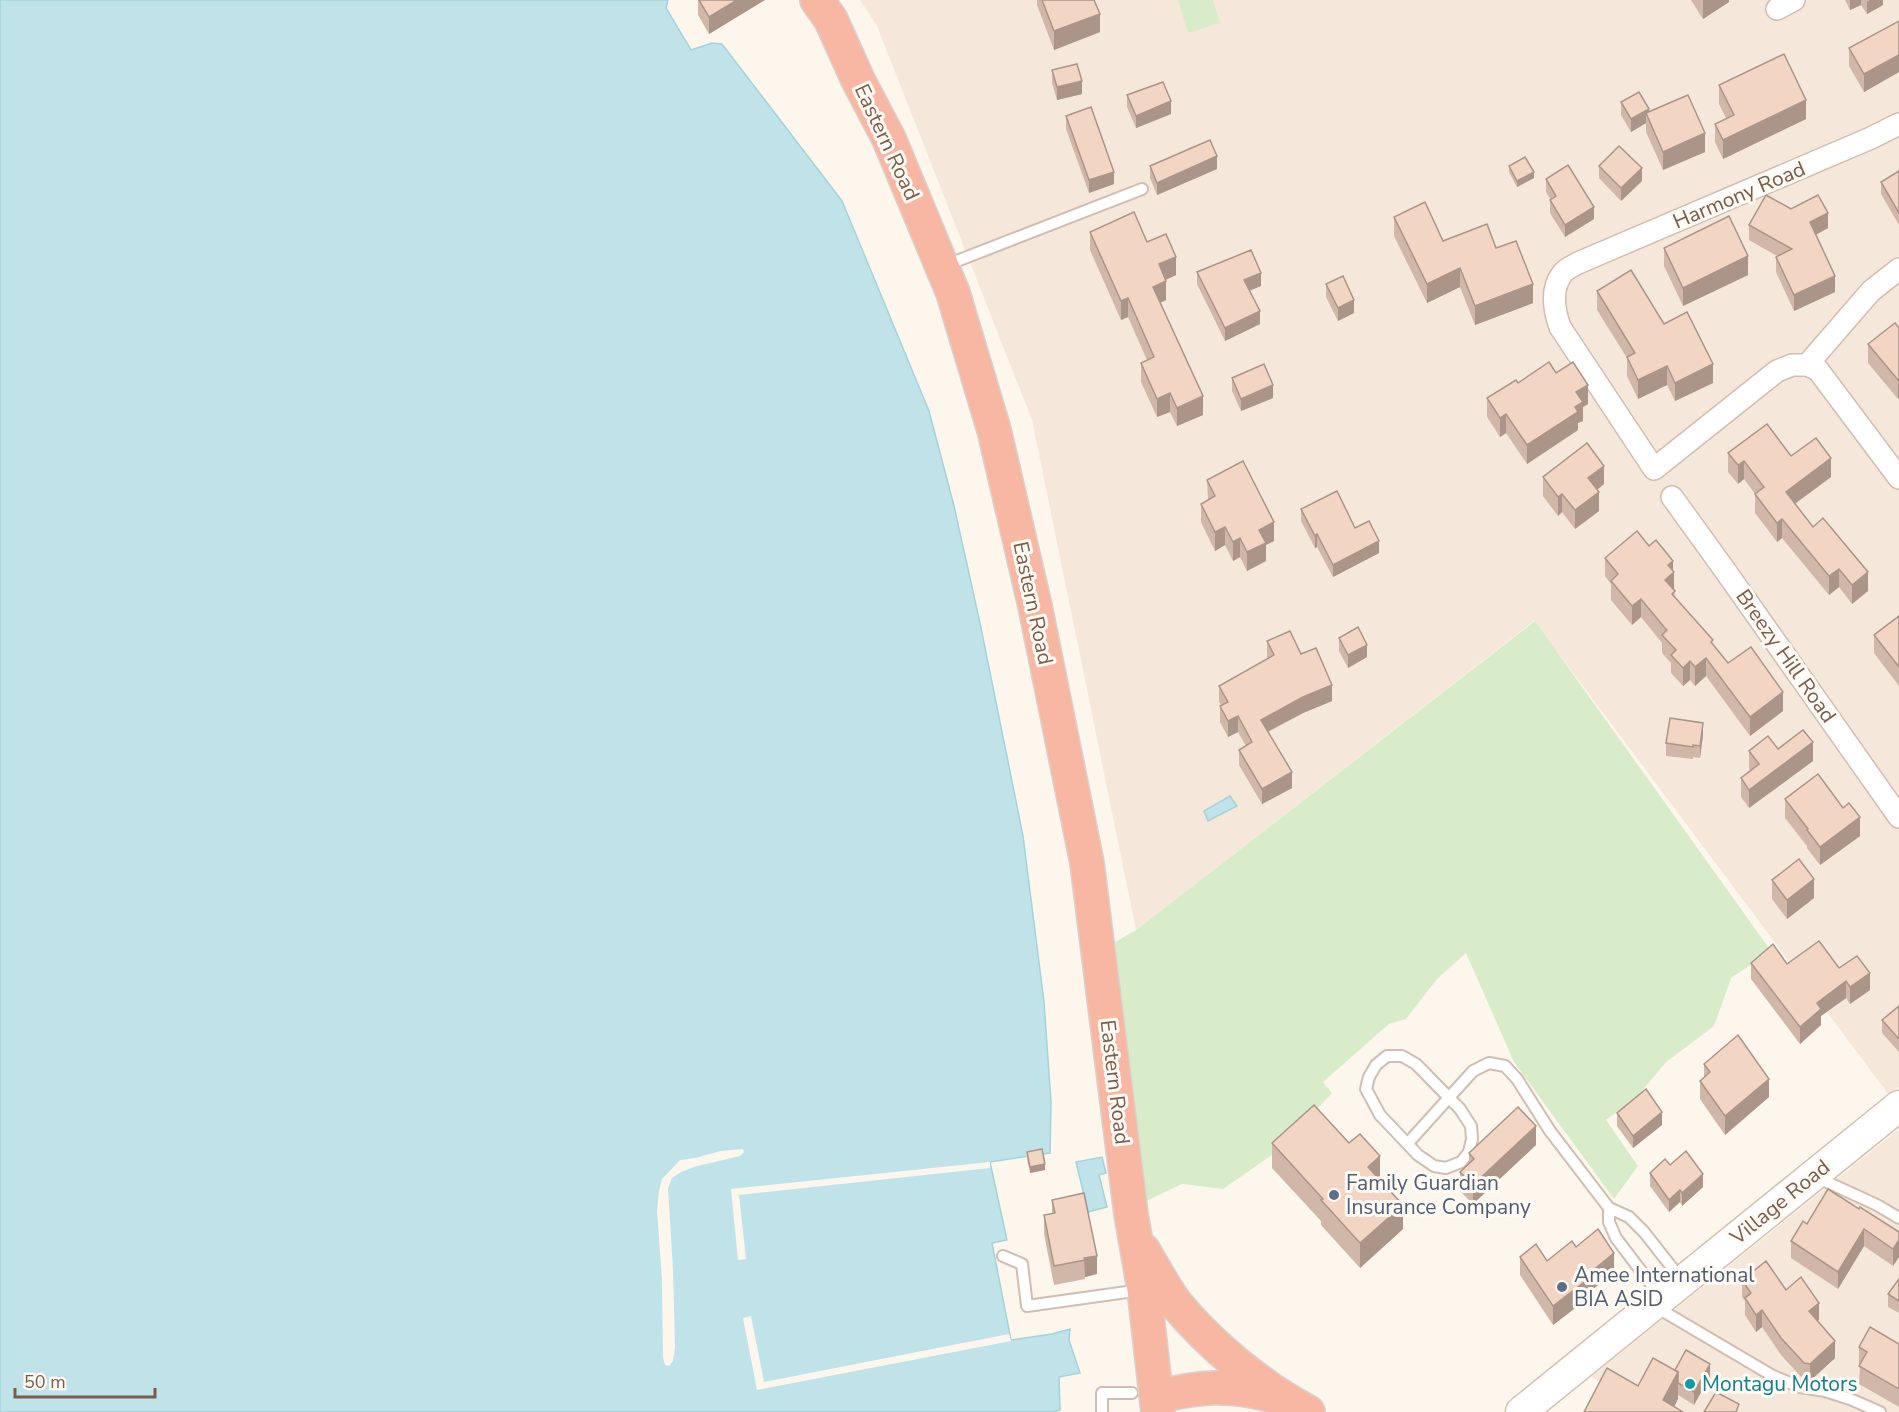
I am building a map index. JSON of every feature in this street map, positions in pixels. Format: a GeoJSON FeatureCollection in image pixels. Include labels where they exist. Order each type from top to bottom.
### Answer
{"type":"FeatureCollection","features":[{"type":"Feature","properties":{"kind":"highway","name":"Eastern Road"},"geometry":{"type":"LineString","coordinates":[[817,0],[831,20],[858,80],[889,139],[953,293],[994,430],[1035,606],[1082,842],[1135,1239],[1144,1289],[1149,1400]]}},
{"type":"Feature","properties":{"kind":"highway"},"geometry":{"type":"LineString","coordinates":[[1135,1239],[1177,1304],[1213,1342],[1247,1372],[1296,1406]]}},
{"type":"Feature","properties":{"kind":"highway"},"geometry":{"type":"LineString","coordinates":[[1149,1400],[1188,1389],[1221,1387],[1253,1390],[1296,1406]]}},
{"type":"Feature","properties":{"kind":"main road","name":"Village Road"},"geometry":{"type":"LineString","coordinates":[[1521,1412],[1899,1106]]}},
{"type":"Feature","properties":{"kind":"street","name":"Harmony Road"},"geometry":{"type":"LineString","coordinates":[[1807,365],[1792,365],[1777,371],[1654,469],[1560,327],[1555,312],[1555,287],[1563,272],[1578,263],[1899,124]]}},
{"type":"Feature","properties":{"kind":"street"},"geometry":{"type":"LineString","coordinates":[[1899,268],[1871,291],[1807,365],[1818,370],[1832,387],[1899,478]]}},
{"type":"Feature","properties":{"kind":"street","name":"Breezy Hill Road"},"geometry":{"type":"LineString","coordinates":[[1672,497],[1725,568],[1899,817]]}},
{"type":"Feature","properties":{"kind":"lane"},"geometry":{"type":"LineString","coordinates":[[942,267],[1142,189]]}},
{"type":"Feature","properties":{"kind":"lane"},"geometry":{"type":"LineString","coordinates":[[1388,1056],[1402,1056],[1416,1064],[1460,1109],[1471,1126],[1472,1139],[1469,1152],[1461,1162],[1446,1168],[1434,1166],[1418,1155],[1408,1143],[1380,1116],[1366,1089],[1369,1077],[1376,1065],[1388,1056]]}},
{"type":"Feature","properties":{"kind":"lane"},"geometry":{"type":"LineString","coordinates":[[1408,1143],[1473,1071],[1489,1063],[1505,1066],[1517,1078],[1550,1131],[1609,1208],[1629,1217],[1644,1232],[1666,1295]]}},
{"type":"Feature","properties":{"kind":"lane"},"geometry":{"type":"LineString","coordinates":[[1813,1176],[1877,1205],[1899,1218]]}},
{"type":"Feature","properties":{"kind":"lane"},"geometry":{"type":"LineString","coordinates":[[1609,1208],[1609,1222],[1616,1238],[1666,1295],[1773,1376],[1800,1387],[1825,1391],[1850,1399],[1880,1412]]}},
{"type":"Feature","properties":{"kind":"lane"},"geometry":{"type":"LineString","coordinates":[[1003,1257],[1022,1264],[1027,1306],[1144,1289]]}},
{"type":"Feature","properties":{"kind":"lane"},"geometry":{"type":"LineString","coordinates":[[1102,1412],[1102,1393],[1149,1400]]}},
{"type":"Feature","properties":{"kind":"shaded area"},"geometry":{"type":"Polygon","coordinates":[[[860,0],[1899,0],[1899,1087],[1889,1095],[1529,614],[1534,621],[1136,930],[1032,420],[877,26],[860,0]]]}},
{"type":"Feature","properties":{"kind":"shaded area"},"geometry":{"type":"Polygon","coordinates":[[[1899,1129],[1899,1412],[1653,1412],[1591,1377],[1899,1129]]]}},
{"type":"Feature","properties":{"kind":"green space"},"geometry":{"type":"Polygon","coordinates":[[[1178,0],[1213,0],[1220,23],[1188,33],[1178,0]]]}},
{"type":"Feature","properties":{"kind":"green space"},"geometry":{"type":"Polygon","coordinates":[[[1535,621],[1771,951],[1731,978],[1714,1026],[1666,1062],[1636,1098],[1606,1120],[1638,1166],[1614,1199],[1514,1062],[1466,953],[1437,979],[1406,1019],[1389,1024],[1323,1082],[1332,1093],[1279,1150],[1223,1189],[1182,1184],[1144,1202],[1110,945],[1136,930],[1535,621]]]}},
{"type":"Feature","properties":{"kind":"water"},"geometry":{"type":"Polygon","coordinates":[[[0,0],[668,0],[666,8],[691,50],[712,43],[722,44],[842,201],[929,411],[954,506],[980,623],[1023,836],[1044,1002],[1051,1102],[1050,1153],[990,1162],[1007,1240],[992,1243],[1011,1340],[1070,1329],[1069,1340],[1080,1373],[1059,1377],[1060,1410],[1053,1412],[0,1412],[0,0]]]}},
{"type":"Feature","properties":{"kind":"water"},"geometry":{"type":"Polygon","coordinates":[[[1230,796],[1237,806],[1208,821],[1204,811],[1230,796]]]}},
{"type":"Feature","properties":{"kind":"water"},"geometry":{"type":"Polygon","coordinates":[[[1102,1157],[1106,1173],[1099,1175],[1107,1207],[1088,1212],[1076,1162],[1102,1157]]]}},
{"type":"Feature","properties":{"kind":"pier"},"geometry":{"type":"Polygon","coordinates":[[[743,1149],[744,1152],[740,1156],[681,1172],[672,1178],[668,1189],[675,1347],[673,1361],[669,1366],[665,1365],[657,1211],[662,1179],[680,1160],[721,1151],[743,1149]]]}},
{"type":"Feature","properties":{"kind":"pier"},"geometry":{"type":"Polygon","coordinates":[[[990,1162],[990,1168],[739,1195],[746,1259],[738,1260],[731,1189],[990,1162]]]}},
{"type":"Feature","properties":{"kind":"pier"},"geometry":{"type":"Polygon","coordinates":[[[751,1316],[764,1382],[1009,1334],[1011,1341],[757,1390],[743,1318],[751,1316]]]}},
{"type":"Feature","properties":{"kind":"building"},"geometry":{"type":"Polygon","coordinates":[[[699,0],[737,0],[709,17],[699,0]]]}},
{"type":"Feature","properties":{"kind":"building"},"geometry":{"type":"Polygon","coordinates":[[[1042,0],[1094,0],[1100,14],[1054,31],[1042,0]]]}},
{"type":"Feature","properties":{"kind":"building"},"geometry":{"type":"Polygon","coordinates":[[[1899,21],[1899,55],[1864,74],[1849,48],[1899,21]]]}},
{"type":"Feature","properties":{"kind":"building"},"geometry":{"type":"Polygon","coordinates":[[[1784,54],[1806,100],[1723,140],[1715,124],[1734,115],[1719,85],[1784,54]]]}},
{"type":"Feature","properties":{"kind":"building"},"geometry":{"type":"Polygon","coordinates":[[[1077,64],[1082,81],[1057,87],[1052,70],[1077,64]]]}},
{"type":"Feature","properties":{"kind":"building"},"geometry":{"type":"Polygon","coordinates":[[[1163,82],[1171,101],[1136,116],[1127,95],[1163,82]]]}},
{"type":"Feature","properties":{"kind":"building"},"geometry":{"type":"Polygon","coordinates":[[[1639,92],[1649,109],[1631,119],[1621,102],[1639,92]]]}},
{"type":"Feature","properties":{"kind":"building"},"geometry":{"type":"Polygon","coordinates":[[[1688,95],[1705,133],[1663,152],[1646,113],[1688,95]]]}},
{"type":"Feature","properties":{"kind":"building"},"geometry":{"type":"Polygon","coordinates":[[[1091,107],[1114,172],[1089,180],[1066,116],[1091,107]]]}},
{"type":"Feature","properties":{"kind":"building"},"geometry":{"type":"Polygon","coordinates":[[[1210,140],[1217,156],[1157,183],[1150,166],[1210,140]]]}},
{"type":"Feature","properties":{"kind":"building"},"geometry":{"type":"Polygon","coordinates":[[[1619,146],[1642,168],[1621,188],[1599,166],[1619,146]]]}},
{"type":"Feature","properties":{"kind":"building"},"geometry":{"type":"Polygon","coordinates":[[[1525,157],[1534,172],[1517,181],[1509,166],[1525,157]]]}},
{"type":"Feature","properties":{"kind":"building"},"geometry":{"type":"Polygon","coordinates":[[[1568,165],[1594,207],[1565,225],[1550,200],[1556,196],[1546,179],[1568,165]]]}},
{"type":"Feature","properties":{"kind":"building"},"geometry":{"type":"Polygon","coordinates":[[[1899,171],[1899,213],[1881,182],[1899,171]]]}},
{"type":"Feature","properties":{"kind":"building"},"geometry":{"type":"Polygon","coordinates":[[[1766,195],[1791,209],[1818,195],[1828,213],[1810,222],[1835,276],[1794,295],[1776,257],[1792,249],[1749,225],[1766,195]]]}},
{"type":"Feature","properties":{"kind":"building"},"geometry":{"type":"Polygon","coordinates":[[[1425,202],[1443,241],[1487,224],[1496,248],[1516,241],[1533,284],[1475,306],[1460,268],[1427,284],[1394,217],[1425,202]]]}},
{"type":"Feature","properties":{"kind":"building"},"geometry":{"type":"Polygon","coordinates":[[[1134,212],[1147,242],[1166,234],[1176,257],[1159,264],[1166,281],[1153,287],[1203,396],[1177,408],[1170,393],[1157,399],[1141,363],[1154,357],[1128,298],[1121,301],[1090,232],[1134,212]]]}},
{"type":"Feature","properties":{"kind":"building"},"geometry":{"type":"Polygon","coordinates":[[[1729,216],[1748,256],[1683,288],[1664,248],[1729,216]]]}},
{"type":"Feature","properties":{"kind":"building"},"geometry":{"type":"Polygon","coordinates":[[[1251,250],[1261,273],[1244,280],[1260,311],[1225,328],[1197,272],[1251,250]]]}},
{"type":"Feature","properties":{"kind":"building"},"geometry":{"type":"Polygon","coordinates":[[[1631,270],[1664,324],[1687,312],[1713,364],[1675,383],[1667,366],[1638,380],[1627,357],[1635,353],[1597,291],[1631,270]]]}},
{"type":"Feature","properties":{"kind":"building"},"geometry":{"type":"Polygon","coordinates":[[[1343,276],[1354,300],[1338,308],[1326,284],[1343,276]]]}},
{"type":"Feature","properties":{"kind":"building"},"geometry":{"type":"Polygon","coordinates":[[[1895,323],[1899,328],[1898,380],[1868,344],[1895,323]]]}},
{"type":"Feature","properties":{"kind":"building"},"geometry":{"type":"Polygon","coordinates":[[[1549,362],[1556,373],[1573,362],[1588,385],[1576,392],[1583,402],[1575,407],[1578,412],[1527,445],[1506,414],[1500,418],[1487,398],[1516,380],[1518,383],[1549,362]]]}},
{"type":"Feature","properties":{"kind":"building"},"geometry":{"type":"Polygon","coordinates":[[[1264,364],[1273,385],[1241,399],[1232,378],[1264,364]]]}},
{"type":"Feature","properties":{"kind":"building"},"geometry":{"type":"Polygon","coordinates":[[[1767,424],[1791,456],[1816,438],[1831,458],[1786,492],[1813,527],[1823,518],[1868,572],[1852,585],[1839,569],[1829,576],[1782,519],[1777,523],[1755,494],[1764,487],[1744,461],[1738,465],[1728,453],[1767,424]]]}},
{"type":"Feature","properties":{"kind":"building"},"geometry":{"type":"Polygon","coordinates":[[[1587,443],[1604,466],[1588,478],[1599,492],[1575,510],[1562,494],[1558,497],[1543,477],[1587,443]]]}},
{"type":"Feature","properties":{"kind":"building"},"geometry":{"type":"Polygon","coordinates":[[[1243,461],[1274,522],[1259,530],[1266,543],[1247,552],[1240,538],[1233,542],[1225,527],[1215,532],[1201,504],[1215,496],[1207,480],[1243,461]]]}},
{"type":"Feature","properties":{"kind":"building"},"geometry":{"type":"Polygon","coordinates":[[[1337,491],[1355,528],[1369,521],[1379,541],[1333,565],[1301,509],[1337,491]]]}},
{"type":"Feature","properties":{"kind":"building"},"geometry":{"type":"Polygon","coordinates":[[[1637,531],[1649,546],[1656,540],[1673,561],[1668,565],[1674,572],[1665,580],[1675,591],[1672,594],[1713,640],[1711,642],[1728,663],[1751,647],[1783,692],[1750,717],[1706,658],[1695,667],[1690,661],[1683,668],[1671,655],[1676,650],[1662,635],[1667,630],[1641,599],[1632,606],[1611,581],[1618,574],[1605,558],[1637,531]]]}},
{"type":"Feature","properties":{"kind":"building"},"geometry":{"type":"Polygon","coordinates":[[[1899,616],[1899,667],[1874,635],[1899,616]]]}},
{"type":"Feature","properties":{"kind":"building"},"geometry":{"type":"Polygon","coordinates":[[[1358,627],[1367,645],[1348,655],[1339,638],[1358,627]]]}},
{"type":"Feature","properties":{"kind":"building"},"geometry":{"type":"Polygon","coordinates":[[[1290,631],[1301,654],[1316,648],[1332,685],[1303,697],[1261,720],[1292,772],[1262,789],[1239,750],[1252,742],[1238,716],[1228,721],[1220,706],[1228,702],[1219,686],[1274,655],[1267,641],[1290,631]]]}},
{"type":"Feature","properties":{"kind":"building"},"geometry":{"type":"Polygon","coordinates":[[[1670,718],[1703,723],[1700,746],[1666,743],[1670,718]]]}},
{"type":"Feature","properties":{"kind":"building"},"geometry":{"type":"Polygon","coordinates":[[[1803,730],[1813,742],[1749,790],[1741,778],[1759,764],[1749,751],[1768,736],[1778,749],[1803,730]]]}},
{"type":"Feature","properties":{"kind":"building"},"geometry":{"type":"Polygon","coordinates":[[[1818,774],[1843,808],[1849,803],[1860,817],[1820,847],[1785,799],[1818,774]]]}},
{"type":"Feature","properties":{"kind":"building"},"geometry":{"type":"Polygon","coordinates":[[[1799,859],[1814,879],[1787,900],[1772,880],[1799,859]]]}},
{"type":"Feature","properties":{"kind":"building"},"geometry":{"type":"Polygon","coordinates":[[[1819,941],[1839,968],[1857,956],[1870,973],[1850,987],[1846,981],[1817,1003],[1821,1009],[1800,1027],[1751,963],[1773,944],[1787,964],[1819,941]]]}},
{"type":"Feature","properties":{"kind":"building"},"geometry":{"type":"Polygon","coordinates":[[[1899,1006],[1899,1039],[1882,1020],[1899,1006]]]}},
{"type":"Feature","properties":{"kind":"building"},"geometry":{"type":"Polygon","coordinates":[[[1738,1035],[1769,1079],[1725,1116],[1700,1081],[1710,1072],[1704,1064],[1738,1035]]]}},
{"type":"Feature","properties":{"kind":"building"},"geometry":{"type":"Polygon","coordinates":[[[1646,1089],[1662,1112],[1633,1136],[1617,1113],[1646,1089]]]}},
{"type":"Feature","properties":{"kind":"building","name":"Family Guardian Insurance Company"},"geometry":{"type":"Polygon","coordinates":[[[1314,1105],[1349,1143],[1360,1134],[1380,1156],[1368,1167],[1403,1205],[1360,1243],[1272,1143],[1314,1105]]]}},
{"type":"Feature","properties":{"kind":"building"},"geometry":{"type":"Polygon","coordinates":[[[1518,1107],[1536,1126],[1473,1185],[1460,1172],[1474,1159],[1469,1153],[1518,1107]]]}},
{"type":"Feature","properties":{"kind":"building"},"geometry":{"type":"Polygon","coordinates":[[[1042,1149],[1045,1164],[1030,1167],[1027,1152],[1042,1149]]]}},
{"type":"Feature","properties":{"kind":"building"},"geometry":{"type":"Polygon","coordinates":[[[1686,1151],[1703,1174],[1682,1193],[1680,1190],[1669,1200],[1650,1173],[1665,1159],[1670,1165],[1686,1151]]]}},
{"type":"Feature","properties":{"kind":"building"},"geometry":{"type":"Polygon","coordinates":[[[1828,1189],[1899,1232],[1899,1240],[1893,1249],[1864,1229],[1838,1272],[1791,1241],[1803,1221],[1807,1224],[1828,1189]]]}},
{"type":"Feature","properties":{"kind":"building"},"geometry":{"type":"Polygon","coordinates":[[[1084,1193],[1097,1256],[1054,1266],[1044,1215],[1055,1213],[1052,1200],[1084,1193]]]}},
{"type":"Feature","properties":{"kind":"building"},"geometry":{"type":"Polygon","coordinates":[[[1598,1229],[1614,1253],[1585,1277],[1587,1280],[1553,1306],[1520,1257],[1536,1244],[1547,1261],[1572,1241],[1576,1247],[1598,1229]]]}},
{"type":"Feature","properties":{"kind":"building"},"geometry":{"type":"Polygon","coordinates":[[[1766,1261],[1786,1290],[1801,1277],[1819,1303],[1809,1311],[1835,1341],[1810,1364],[1804,1363],[1781,1338],[1762,1310],[1756,1315],[1745,1298],[1751,1293],[1742,1280],[1766,1261]]]}},
{"type":"Feature","properties":{"kind":"building"},"geometry":{"type":"Polygon","coordinates":[[[1899,1279],[1899,1301],[1888,1294],[1899,1279]]]}},
{"type":"Feature","properties":{"kind":"building"},"geometry":{"type":"Polygon","coordinates":[[[1870,1327],[1899,1344],[1899,1389],[1859,1366],[1867,1352],[1859,1347],[1870,1327]]]}},
{"type":"Feature","properties":{"kind":"building"},"geometry":{"type":"Polygon","coordinates":[[[1686,1350],[1710,1364],[1694,1392],[1678,1383],[1678,1372],[1675,1370],[1686,1350]]]}},
{"type":"Feature","properties":{"kind":"building"},"geometry":{"type":"Polygon","coordinates":[[[1653,1358],[1678,1372],[1663,1400],[1683,1412],[1584,1412],[1607,1368],[1638,1386],[1653,1358]]]}},
{"type":"Feature","properties":{"kind":"building"},"geometry":{"type":"Polygon","coordinates":[[[1716,1392],[1739,1404],[1736,1412],[1704,1412],[1716,1392]]]}},
{"type":"Feature","properties":{"kind":"place","name":"Family Guardian Insurance Company"},"geometry":{"type":"Point","coordinates":[1334,1195]}},
{"type":"Feature","properties":{"kind":"place","name":"Amee International BIA ASID"},"geometry":{"type":"Point","coordinates":[1562,1287]}},
{"type":"Feature","properties":{"kind":"place","name":"Montagu Motors"},"geometry":{"type":"Point","coordinates":[1690,1384]}}]}
